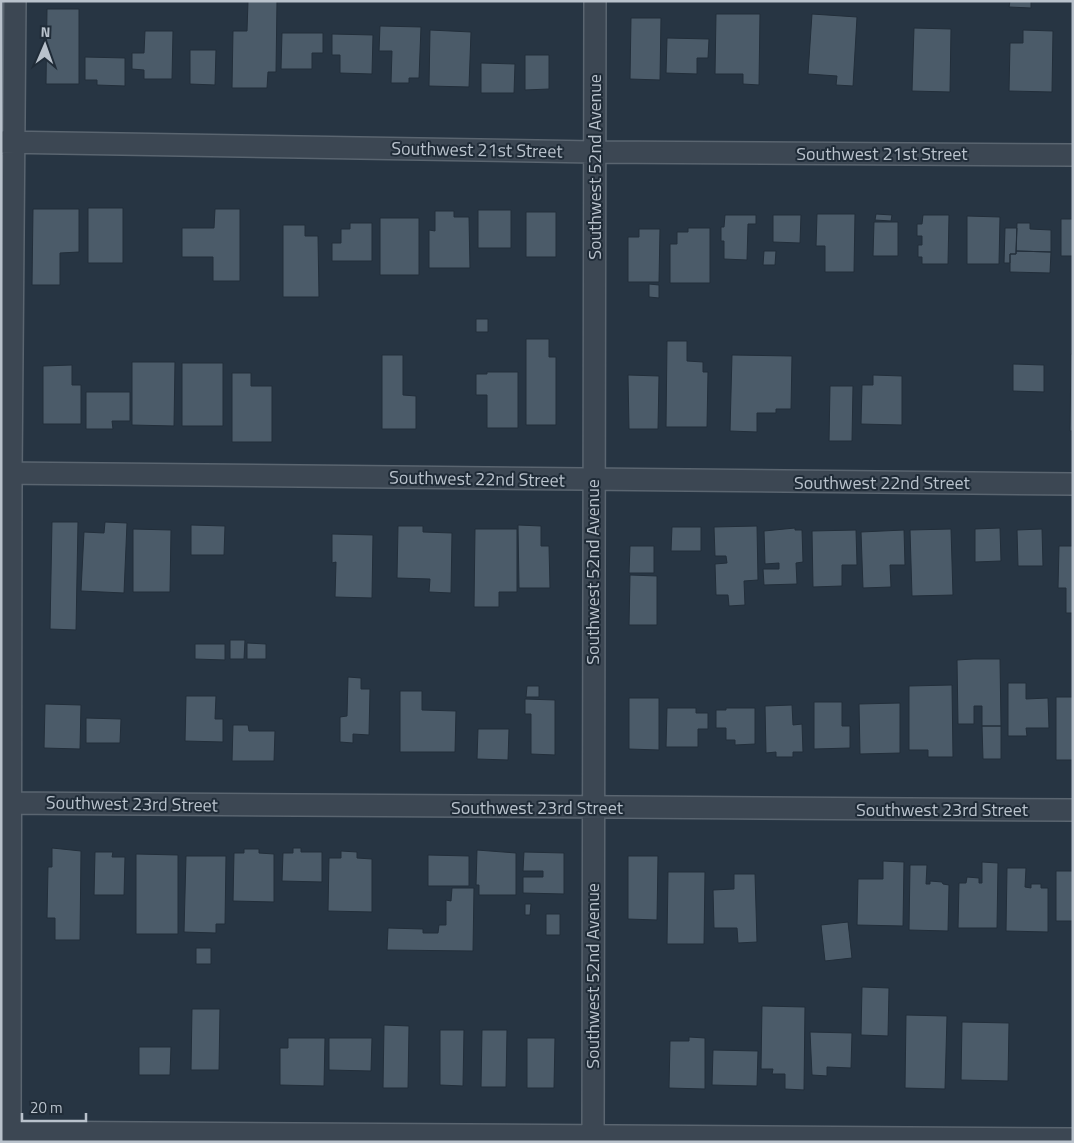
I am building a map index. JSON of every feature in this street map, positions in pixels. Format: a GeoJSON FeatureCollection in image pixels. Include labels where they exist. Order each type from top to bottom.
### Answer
{"type":"FeatureCollection","features":[{"type":"Feature","properties":{"kind":"street"},"geometry":{"type":"LineString","coordinates":[[14,1],[7,142],[7,1135],[593,1139],[1073,1139]]}},
{"type":"Feature","properties":{"kind":"street","name":"Southwest 52nd Avenue"},"geometry":{"type":"LineString","coordinates":[[593,1139],[592,808],[595,1]]}},
{"type":"Feature","properties":{"kind":"street","name":"Southwest 21st Street"},"geometry":{"type":"LineString","coordinates":[[7,142],[594,152],[1073,155]]}},
{"type":"Feature","properties":{"kind":"street","name":"Southwest 22nd Street"},"geometry":{"type":"LineString","coordinates":[[6,473],[594,481],[1073,484]]}},
{"type":"Feature","properties":{"kind":"street","name":"Southwest 23rd Street"},"geometry":{"type":"LineString","coordinates":[[6,803],[1073,810]]}},
{"type":"Feature","properties":{"kind":"building"},"geometry":{"type":"Polygon","coordinates":[[[248,1],[277,1],[276,72],[268,72],[267,88],[232,88],[233,31],[247,31],[248,1]]]}},
{"type":"Feature","properties":{"kind":"building"},"geometry":{"type":"Polygon","coordinates":[[[1010,1],[1031,1],[1031,8],[1009,7],[1010,1]]]}},
{"type":"Feature","properties":{"kind":"building"},"geometry":{"type":"Polygon","coordinates":[[[47,9],[79,9],[79,84],[46,84],[47,9]]]}},
{"type":"Feature","properties":{"kind":"building"},"geometry":{"type":"Polygon","coordinates":[[[716,14],[760,14],[759,85],[743,84],[743,74],[715,74],[716,14]]]}},
{"type":"Feature","properties":{"kind":"building"},"geometry":{"type":"Polygon","coordinates":[[[812,14],[857,17],[853,86],[836,85],[837,76],[808,74],[812,14]]]}},
{"type":"Feature","properties":{"kind":"building"},"geometry":{"type":"Polygon","coordinates":[[[631,18],[661,18],[660,80],[630,79],[631,18]]]}},
{"type":"Feature","properties":{"kind":"building"},"geometry":{"type":"Polygon","coordinates":[[[380,26],[421,27],[419,78],[409,78],[409,83],[391,83],[392,51],[379,51],[380,26]]]}},
{"type":"Feature","properties":{"kind":"building"},"geometry":{"type":"Polygon","coordinates":[[[914,28],[951,29],[950,92],[912,91],[914,28]]]}},
{"type":"Feature","properties":{"kind":"building"},"geometry":{"type":"Polygon","coordinates":[[[430,30],[471,32],[469,87],[429,86],[430,30]]]}},
{"type":"Feature","properties":{"kind":"building"},"geometry":{"type":"Polygon","coordinates":[[[1023,30],[1053,31],[1052,92],[1009,91],[1010,43],[1023,43],[1023,30]]]}},
{"type":"Feature","properties":{"kind":"building"},"geometry":{"type":"Polygon","coordinates":[[[145,31],[173,31],[172,79],[144,79],[144,70],[132,69],[132,53],[144,53],[145,31]]]}},
{"type":"Feature","properties":{"kind":"building"},"geometry":{"type":"Polygon","coordinates":[[[282,33],[323,33],[323,53],[312,53],[312,69],[281,69],[282,33]]]}},
{"type":"Feature","properties":{"kind":"building"},"geometry":{"type":"Polygon","coordinates":[[[332,34],[373,35],[372,74],[340,73],[340,55],[332,55],[332,34]]]}},
{"type":"Feature","properties":{"kind":"building"},"geometry":{"type":"Polygon","coordinates":[[[667,38],[709,39],[708,58],[697,58],[697,74],[666,73],[667,38]]]}},
{"type":"Feature","properties":{"kind":"building"},"geometry":{"type":"Polygon","coordinates":[[[190,50],[216,50],[215,85],[190,84],[190,50]]]}},
{"type":"Feature","properties":{"kind":"building"},"geometry":{"type":"Polygon","coordinates":[[[525,55],[549,55],[549,89],[525,90],[525,55]]]}},
{"type":"Feature","properties":{"kind":"building"},"geometry":{"type":"Polygon","coordinates":[[[85,57],[125,58],[125,86],[97,85],[97,80],[85,80],[85,57]]]}},
{"type":"Feature","properties":{"kind":"building"},"geometry":{"type":"Polygon","coordinates":[[[481,63],[515,64],[514,93],[481,93],[481,63]]]}},
{"type":"Feature","properties":{"kind":"building"},"geometry":{"type":"Polygon","coordinates":[[[88,208],[123,208],[123,263],[88,263],[88,208]]]}},
{"type":"Feature","properties":{"kind":"building"},"geometry":{"type":"Polygon","coordinates":[[[33,209],[79,209],[79,252],[60,253],[60,285],[32,285],[33,209]]]}},
{"type":"Feature","properties":{"kind":"building"},"geometry":{"type":"Polygon","coordinates":[[[215,209],[240,209],[240,281],[213,281],[213,257],[182,257],[182,228],[214,228],[215,209]]]}},
{"type":"Feature","properties":{"kind":"building"},"geometry":{"type":"Polygon","coordinates":[[[478,210],[511,210],[511,248],[478,248],[478,210]]]}},
{"type":"Feature","properties":{"kind":"building"},"geometry":{"type":"Polygon","coordinates":[[[435,211],[454,211],[454,217],[469,217],[470,268],[429,268],[429,230],[435,231],[435,211]]]}},
{"type":"Feature","properties":{"kind":"building"},"geometry":{"type":"Polygon","coordinates":[[[526,212],[556,212],[556,257],[526,257],[526,212]]]}},
{"type":"Feature","properties":{"kind":"building"},"geometry":{"type":"Polygon","coordinates":[[[817,214],[855,214],[854,272],[825,272],[825,246],[816,246],[817,214]]]}},
{"type":"Feature","properties":{"kind":"building"},"geometry":{"type":"Polygon","coordinates":[[[876,214],[892,215],[891,221],[875,220],[876,214]]]}},
{"type":"Feature","properties":{"kind":"building"},"geometry":{"type":"Polygon","coordinates":[[[725,215],[756,215],[756,224],[748,224],[747,260],[724,259],[724,241],[721,241],[721,227],[724,227],[725,215]]]}},
{"type":"Feature","properties":{"kind":"building"},"geometry":{"type":"Polygon","coordinates":[[[773,215],[801,215],[800,243],[773,242],[773,215]]]}},
{"type":"Feature","properties":{"kind":"building"},"geometry":{"type":"Polygon","coordinates":[[[923,215],[949,215],[948,264],[922,264],[922,257],[918,257],[918,245],[922,245],[922,236],[917,236],[917,224],[922,224],[923,215]]]}},
{"type":"Feature","properties":{"kind":"building"},"geometry":{"type":"Polygon","coordinates":[[[967,216],[1000,217],[999,264],[967,264],[967,216]]]}},
{"type":"Feature","properties":{"kind":"building"},"geometry":{"type":"Polygon","coordinates":[[[380,218],[419,218],[419,275],[380,275],[380,218]]]}},
{"type":"Feature","properties":{"kind":"building"},"geometry":{"type":"Polygon","coordinates":[[[1061,219],[1073,219],[1073,256],[1061,256],[1061,219]]]}},
{"type":"Feature","properties":{"kind":"building"},"geometry":{"type":"Polygon","coordinates":[[[874,222],[898,222],[898,256],[873,256],[874,222]]]}},
{"type":"Feature","properties":{"kind":"building"},"geometry":{"type":"Polygon","coordinates":[[[350,223],[372,223],[372,261],[332,261],[332,243],[341,243],[341,229],[350,229],[350,223]]]}},
{"type":"Feature","properties":{"kind":"building"},"geometry":{"type":"Polygon","coordinates":[[[1017,223],[1030,223],[1030,229],[1051,230],[1051,252],[1016,251],[1017,223]]]}},
{"type":"Feature","properties":{"kind":"building"},"geometry":{"type":"Polygon","coordinates":[[[283,225],[305,225],[305,236],[318,236],[319,297],[283,297],[283,225]]]}},
{"type":"Feature","properties":{"kind":"building"},"geometry":{"type":"Polygon","coordinates":[[[688,228],[710,228],[710,283],[670,283],[670,244],[677,244],[677,232],[688,232],[688,228]]]}},
{"type":"Feature","properties":{"kind":"building"},"geometry":{"type":"Polygon","coordinates":[[[1005,228],[1017,228],[1016,254],[1010,254],[1010,263],[1004,263],[1005,228]]]}},
{"type":"Feature","properties":{"kind":"building"},"geometry":{"type":"Polygon","coordinates":[[[639,229],[660,229],[659,282],[628,282],[628,237],[639,237],[639,229]]]}},
{"type":"Feature","properties":{"kind":"building"},"geometry":{"type":"Polygon","coordinates":[[[764,251],[776,251],[775,265],[763,265],[764,251]]]}},
{"type":"Feature","properties":{"kind":"building"},"geometry":{"type":"Polygon","coordinates":[[[1016,251],[1051,252],[1050,273],[1010,272],[1010,254],[1016,254],[1016,251]]]}},
{"type":"Feature","properties":{"kind":"building"},"geometry":{"type":"Polygon","coordinates":[[[649,284],[659,285],[659,298],[649,297],[649,284]]]}},
{"type":"Feature","properties":{"kind":"building"},"geometry":{"type":"Polygon","coordinates":[[[476,319],[488,319],[488,332],[476,332],[476,319]]]}},
{"type":"Feature","properties":{"kind":"building"},"geometry":{"type":"Polygon","coordinates":[[[526,339],[549,339],[549,357],[556,357],[556,425],[526,425],[526,339]]]}},
{"type":"Feature","properties":{"kind":"building"},"geometry":{"type":"Polygon","coordinates":[[[667,341],[687,341],[687,361],[703,362],[703,372],[708,372],[707,427],[666,427],[667,341]]]}},
{"type":"Feature","properties":{"kind":"building"},"geometry":{"type":"Polygon","coordinates":[[[1071,354],[1073,354],[1073,431],[1070,431],[1071,354]]]}},
{"type":"Feature","properties":{"kind":"building"},"geometry":{"type":"Polygon","coordinates":[[[382,355],[403,355],[403,395],[416,396],[416,429],[382,429],[382,355]]]}},
{"type":"Feature","properties":{"kind":"building"},"geometry":{"type":"Polygon","coordinates":[[[732,355],[792,356],[791,409],[776,409],[776,413],[757,413],[757,432],[730,431],[732,355]]]}},
{"type":"Feature","properties":{"kind":"building"},"geometry":{"type":"Polygon","coordinates":[[[132,362],[175,362],[174,426],[132,425],[132,362]]]}},
{"type":"Feature","properties":{"kind":"building"},"geometry":{"type":"Polygon","coordinates":[[[182,363],[223,363],[223,426],[182,426],[182,363]]]}},
{"type":"Feature","properties":{"kind":"building"},"geometry":{"type":"Polygon","coordinates":[[[1013,364],[1044,365],[1044,392],[1013,391],[1013,364]]]}},
{"type":"Feature","properties":{"kind":"building"},"geometry":{"type":"Polygon","coordinates":[[[72,365],[72,385],[81,385],[81,424],[43,424],[43,366],[72,365]]]}},
{"type":"Feature","properties":{"kind":"building"},"geometry":{"type":"Polygon","coordinates":[[[487,372],[518,372],[518,428],[487,428],[487,395],[476,395],[476,374],[487,374],[487,372]]]}},
{"type":"Feature","properties":{"kind":"building"},"geometry":{"type":"Polygon","coordinates":[[[232,373],[251,373],[251,386],[272,386],[272,442],[232,442],[232,373]]]}},
{"type":"Feature","properties":{"kind":"building"},"geometry":{"type":"Polygon","coordinates":[[[628,375],[659,376],[658,429],[629,429],[628,375]]]}},
{"type":"Feature","properties":{"kind":"building"},"geometry":{"type":"Polygon","coordinates":[[[873,375],[902,376],[902,425],[861,424],[862,385],[873,385],[873,375]]]}},
{"type":"Feature","properties":{"kind":"building"},"geometry":{"type":"Polygon","coordinates":[[[830,386],[853,386],[852,441],[829,441],[830,386]]]}},
{"type":"Feature","properties":{"kind":"building"},"geometry":{"type":"Polygon","coordinates":[[[86,392],[130,392],[130,421],[112,421],[113,429],[86,429],[86,392]]]}},
{"type":"Feature","properties":{"kind":"building"},"geometry":{"type":"Polygon","coordinates":[[[52,522],[78,522],[76,630],[50,629],[52,522]]]}},
{"type":"Feature","properties":{"kind":"building"},"geometry":{"type":"Polygon","coordinates":[[[105,522],[127,523],[124,593],[81,591],[84,532],[104,533],[105,522]]]}},
{"type":"Feature","properties":{"kind":"building"},"geometry":{"type":"Polygon","coordinates":[[[191,525],[225,526],[224,555],[191,555],[191,525]]]}},
{"type":"Feature","properties":{"kind":"building"},"geometry":{"type":"Polygon","coordinates":[[[518,525],[541,526],[541,546],[549,546],[550,588],[519,588],[518,525]]]}},
{"type":"Feature","properties":{"kind":"building"},"geometry":{"type":"Polygon","coordinates":[[[398,526],[423,526],[423,532],[452,533],[451,593],[429,592],[430,579],[397,578],[398,526]]]}},
{"type":"Feature","properties":{"kind":"building"},"geometry":{"type":"Polygon","coordinates":[[[757,526],[758,580],[744,581],[745,605],[729,606],[728,595],[716,595],[715,564],[727,563],[726,556],[715,556],[714,527],[757,526]]]}},
{"type":"Feature","properties":{"kind":"building"},"geometry":{"type":"Polygon","coordinates":[[[672,527],[701,527],[701,551],[671,551],[672,527]]]}},
{"type":"Feature","properties":{"kind":"building"},"geometry":{"type":"Polygon","coordinates":[[[795,528],[795,530],[802,530],[803,562],[796,563],[797,584],[764,585],[763,569],[779,569],[779,563],[765,564],[764,531],[795,528]]]}},
{"type":"Feature","properties":{"kind":"building"},"geometry":{"type":"Polygon","coordinates":[[[1000,528],[1001,561],[975,562],[975,529],[1000,528]]]}},
{"type":"Feature","properties":{"kind":"building"},"geometry":{"type":"Polygon","coordinates":[[[133,529],[171,530],[170,592],[133,592],[133,529]]]}},
{"type":"Feature","properties":{"kind":"building"},"geometry":{"type":"Polygon","coordinates":[[[475,529],[517,529],[517,592],[499,592],[499,607],[474,607],[475,529]]]}},
{"type":"Feature","properties":{"kind":"building"},"geometry":{"type":"Polygon","coordinates":[[[951,529],[953,595],[912,596],[910,530],[951,529]]]}},
{"type":"Feature","properties":{"kind":"building"},"geometry":{"type":"Polygon","coordinates":[[[1042,529],[1043,566],[1018,566],[1017,530],[1042,529]]]}},
{"type":"Feature","properties":{"kind":"building"},"geometry":{"type":"Polygon","coordinates":[[[856,530],[857,565],[842,565],[842,586],[813,587],[812,531],[856,530]]]}},
{"type":"Feature","properties":{"kind":"building"},"geometry":{"type":"Polygon","coordinates":[[[904,530],[905,565],[890,565],[891,587],[863,588],[861,532],[904,530]]]}},
{"type":"Feature","properties":{"kind":"building"},"geometry":{"type":"Polygon","coordinates":[[[332,534],[373,535],[372,598],[335,597],[336,562],[332,563],[332,534]]]}},
{"type":"Feature","properties":{"kind":"building"},"geometry":{"type":"Polygon","coordinates":[[[630,546],[654,546],[654,573],[629,573],[630,546]]]}},
{"type":"Feature","properties":{"kind":"building"},"geometry":{"type":"Polygon","coordinates":[[[1059,546],[1073,546],[1073,613],[1066,613],[1066,588],[1058,588],[1059,546]]]}},
{"type":"Feature","properties":{"kind":"building"},"geometry":{"type":"Polygon","coordinates":[[[630,575],[657,576],[657,625],[629,625],[630,575]]]}},
{"type":"Feature","properties":{"kind":"building"},"geometry":{"type":"Polygon","coordinates":[[[230,640],[245,640],[244,659],[230,659],[230,640]]]}},
{"type":"Feature","properties":{"kind":"building"},"geometry":{"type":"Polygon","coordinates":[[[247,643],[266,644],[266,659],[247,659],[247,643]]]}},
{"type":"Feature","properties":{"kind":"building"},"geometry":{"type":"Polygon","coordinates":[[[195,644],[225,644],[225,660],[195,659],[195,644]]]}},
{"type":"Feature","properties":{"kind":"building"},"geometry":{"type":"Polygon","coordinates":[[[1000,659],[1001,726],[982,726],[982,706],[974,706],[974,724],[958,724],[957,660],[1000,659]]]}},
{"type":"Feature","properties":{"kind":"building"},"geometry":{"type":"Polygon","coordinates":[[[348,677],[361,678],[361,689],[370,689],[369,735],[353,734],[353,743],[340,742],[340,717],[347,716],[348,677]]]}},
{"type":"Feature","properties":{"kind":"building"},"geometry":{"type":"Polygon","coordinates":[[[1008,683],[1026,683],[1026,699],[1048,698],[1049,728],[1026,728],[1027,736],[1008,736],[1008,683]]]}},
{"type":"Feature","properties":{"kind":"building"},"geometry":{"type":"Polygon","coordinates":[[[952,685],[953,757],[928,757],[928,750],[909,750],[909,686],[952,685]]]}},
{"type":"Feature","properties":{"kind":"building"},"geometry":{"type":"Polygon","coordinates":[[[527,686],[539,686],[539,697],[526,697],[527,686]]]}},
{"type":"Feature","properties":{"kind":"building"},"geometry":{"type":"Polygon","coordinates":[[[400,691],[422,691],[422,710],[456,711],[455,752],[400,752],[400,691]]]}},
{"type":"Feature","properties":{"kind":"building"},"geometry":{"type":"Polygon","coordinates":[[[186,696],[216,696],[215,719],[223,719],[223,742],[185,741],[186,696]]]}},
{"type":"Feature","properties":{"kind":"building"},"geometry":{"type":"Polygon","coordinates":[[[1056,697],[1073,697],[1073,760],[1056,760],[1056,697]]]}},
{"type":"Feature","properties":{"kind":"building"},"geometry":{"type":"Polygon","coordinates":[[[629,698],[659,698],[659,750],[629,749],[629,698]]]}},
{"type":"Feature","properties":{"kind":"building"},"geometry":{"type":"Polygon","coordinates":[[[525,699],[555,700],[555,755],[531,754],[531,714],[525,714],[525,699]]]}},
{"type":"Feature","properties":{"kind":"building"},"geometry":{"type":"Polygon","coordinates":[[[814,702],[842,702],[842,726],[850,726],[850,748],[814,749],[814,702]]]}},
{"type":"Feature","properties":{"kind":"building"},"geometry":{"type":"Polygon","coordinates":[[[900,703],[900,753],[860,754],[859,704],[900,703]]]}},
{"type":"Feature","properties":{"kind":"building"},"geometry":{"type":"Polygon","coordinates":[[[45,704],[81,705],[80,749],[44,748],[45,704]]]}},
{"type":"Feature","properties":{"kind":"building"},"geometry":{"type":"Polygon","coordinates":[[[792,705],[793,725],[802,724],[803,752],[793,752],[793,757],[776,757],[776,752],[766,753],[765,706],[792,705]]]}},
{"type":"Feature","properties":{"kind":"building"},"geometry":{"type":"Polygon","coordinates":[[[667,708],[696,708],[696,713],[708,713],[708,729],[698,729],[698,747],[666,747],[667,708]]]}},
{"type":"Feature","properties":{"kind":"building"},"geometry":{"type":"Polygon","coordinates":[[[726,708],[755,708],[755,744],[735,745],[735,740],[726,740],[726,728],[716,728],[716,710],[726,710],[726,708]]]}},
{"type":"Feature","properties":{"kind":"building"},"geometry":{"type":"Polygon","coordinates":[[[86,718],[121,719],[120,743],[86,743],[86,718]]]}},
{"type":"Feature","properties":{"kind":"building"},"geometry":{"type":"Polygon","coordinates":[[[233,725],[248,725],[249,731],[275,731],[274,761],[232,761],[233,725]]]}},
{"type":"Feature","properties":{"kind":"building"},"geometry":{"type":"Polygon","coordinates":[[[982,726],[1001,726],[1001,759],[983,759],[982,726]]]}},
{"type":"Feature","properties":{"kind":"building"},"geometry":{"type":"Polygon","coordinates":[[[478,729],[509,729],[508,760],[477,759],[478,729]]]}},
{"type":"Feature","properties":{"kind":"building"},"geometry":{"type":"Polygon","coordinates":[[[52,848],[81,851],[80,940],[55,940],[55,918],[47,918],[48,867],[52,867],[52,848]]]}},
{"type":"Feature","properties":{"kind":"building"},"geometry":{"type":"Polygon","coordinates":[[[293,848],[301,848],[301,852],[322,852],[322,882],[282,881],[283,853],[293,853],[293,848]]]}},
{"type":"Feature","properties":{"kind":"building"},"geometry":{"type":"Polygon","coordinates":[[[244,849],[259,849],[259,853],[274,854],[274,902],[233,901],[234,853],[244,853],[244,849]]]}},
{"type":"Feature","properties":{"kind":"building"},"geometry":{"type":"Polygon","coordinates":[[[477,850],[516,853],[516,895],[479,895],[479,885],[476,885],[477,850]]]}},
{"type":"Feature","properties":{"kind":"building"},"geometry":{"type":"Polygon","coordinates":[[[341,851],[357,852],[357,858],[372,859],[372,912],[328,911],[329,858],[341,858],[341,851]]]}},
{"type":"Feature","properties":{"kind":"building"},"geometry":{"type":"Polygon","coordinates":[[[95,852],[113,852],[112,857],[125,857],[124,895],[94,895],[95,852]]]}},
{"type":"Feature","properties":{"kind":"building"},"geometry":{"type":"Polygon","coordinates":[[[524,852],[564,853],[564,894],[523,893],[523,877],[543,877],[543,871],[523,871],[524,852]]]}},
{"type":"Feature","properties":{"kind":"building"},"geometry":{"type":"Polygon","coordinates":[[[136,854],[178,855],[178,934],[136,934],[136,854]]]}},
{"type":"Feature","properties":{"kind":"building"},"geometry":{"type":"Polygon","coordinates":[[[428,855],[469,856],[469,886],[428,886],[428,855]]]}},
{"type":"Feature","properties":{"kind":"building"},"geometry":{"type":"Polygon","coordinates":[[[186,856],[226,856],[225,924],[216,924],[216,933],[184,932],[186,856]]]}},
{"type":"Feature","properties":{"kind":"building"},"geometry":{"type":"Polygon","coordinates":[[[628,856],[658,856],[657,920],[628,919],[628,856]]]}},
{"type":"Feature","properties":{"kind":"building"},"geometry":{"type":"Polygon","coordinates":[[[883,861],[904,862],[903,926],[857,925],[858,879],[883,879],[883,861]]]}},
{"type":"Feature","properties":{"kind":"building"},"geometry":{"type":"Polygon","coordinates":[[[982,862],[998,863],[997,928],[958,928],[959,883],[966,883],[967,877],[979,878],[979,883],[982,883],[982,862]]]}},
{"type":"Feature","properties":{"kind":"building"},"geometry":{"type":"Polygon","coordinates":[[[910,865],[927,865],[926,884],[930,884],[930,881],[949,885],[948,931],[909,930],[910,865]]]}},
{"type":"Feature","properties":{"kind":"building"},"geometry":{"type":"Polygon","coordinates":[[[1007,868],[1026,868],[1025,887],[1031,888],[1031,884],[1041,884],[1041,888],[1048,888],[1048,932],[1006,931],[1007,868]]]}},
{"type":"Feature","properties":{"kind":"building"},"geometry":{"type":"Polygon","coordinates":[[[1056,871],[1073,871],[1073,921],[1056,921],[1056,871]]]}},
{"type":"Feature","properties":{"kind":"building"},"geometry":{"type":"Polygon","coordinates":[[[668,872],[705,872],[704,944],[667,944],[668,872]]]}},
{"type":"Feature","properties":{"kind":"building"},"geometry":{"type":"Polygon","coordinates":[[[734,874],[755,874],[757,942],[738,943],[737,928],[714,928],[713,890],[734,889],[734,874]]]}},
{"type":"Feature","properties":{"kind":"building"},"geometry":{"type":"Polygon","coordinates":[[[452,888],[474,888],[473,951],[387,950],[388,928],[423,929],[423,933],[438,933],[439,925],[446,925],[446,900],[451,901],[452,888]]]}},
{"type":"Feature","properties":{"kind":"building"},"geometry":{"type":"Polygon","coordinates":[[[525,904],[531,904],[530,915],[525,915],[525,904]]]}},
{"type":"Feature","properties":{"kind":"building"},"geometry":{"type":"Polygon","coordinates":[[[546,914],[560,914],[560,935],[546,935],[546,914]]]}},
{"type":"Feature","properties":{"kind":"building"},"geometry":{"type":"Polygon","coordinates":[[[848,922],[852,958],[825,961],[821,925],[848,922]]]}},
{"type":"Feature","properties":{"kind":"building"},"geometry":{"type":"Polygon","coordinates":[[[196,948],[211,948],[211,964],[196,964],[196,948]]]}},
{"type":"Feature","properties":{"kind":"building"},"geometry":{"type":"Polygon","coordinates":[[[862,987],[889,988],[888,1036],[861,1035],[862,987]]]}},
{"type":"Feature","properties":{"kind":"building"},"geometry":{"type":"Polygon","coordinates":[[[762,1006],[805,1007],[804,1090],[785,1089],[785,1074],[772,1074],[773,1069],[761,1069],[762,1006]]]}},
{"type":"Feature","properties":{"kind":"building"},"geometry":{"type":"Polygon","coordinates":[[[192,1009],[220,1009],[219,1070],[191,1070],[192,1009]]]}},
{"type":"Feature","properties":{"kind":"building"},"geometry":{"type":"Polygon","coordinates":[[[906,1015],[947,1016],[945,1089],[905,1088],[906,1015]]]}},
{"type":"Feature","properties":{"kind":"building"},"geometry":{"type":"Polygon","coordinates":[[[962,1022],[1009,1023],[1008,1081],[961,1080],[962,1022]]]}},
{"type":"Feature","properties":{"kind":"building"},"geometry":{"type":"Polygon","coordinates":[[[384,1025],[409,1026],[408,1088],[383,1088],[384,1025]]]}},
{"type":"Feature","properties":{"kind":"building"},"geometry":{"type":"Polygon","coordinates":[[[440,1030],[464,1030],[463,1086],[440,1085],[440,1030]]]}},
{"type":"Feature","properties":{"kind":"building"},"geometry":{"type":"Polygon","coordinates":[[[482,1030],[507,1030],[506,1087],[481,1087],[482,1030]]]}},
{"type":"Feature","properties":{"kind":"building"},"geometry":{"type":"Polygon","coordinates":[[[810,1032],[852,1033],[851,1068],[827,1067],[827,1076],[812,1075],[810,1032]]]}},
{"type":"Feature","properties":{"kind":"building"},"geometry":{"type":"Polygon","coordinates":[[[689,1037],[705,1038],[705,1089],[669,1088],[670,1041],[689,1041],[689,1037]]]}},
{"type":"Feature","properties":{"kind":"building"},"geometry":{"type":"Polygon","coordinates":[[[288,1038],[325,1038],[324,1086],[280,1085],[280,1048],[288,1048],[288,1038]]]}},
{"type":"Feature","properties":{"kind":"building"},"geometry":{"type":"Polygon","coordinates":[[[329,1038],[372,1038],[371,1071],[329,1070],[329,1038]]]}},
{"type":"Feature","properties":{"kind":"building"},"geometry":{"type":"Polygon","coordinates":[[[527,1038],[555,1038],[554,1088],[527,1088],[527,1038]]]}},
{"type":"Feature","properties":{"kind":"building"},"geometry":{"type":"Polygon","coordinates":[[[139,1047],[171,1047],[170,1075],[139,1075],[139,1047]]]}},
{"type":"Feature","properties":{"kind":"building"},"geometry":{"type":"Polygon","coordinates":[[[713,1050],[758,1051],[757,1086],[712,1085],[713,1050]]]}}]}
